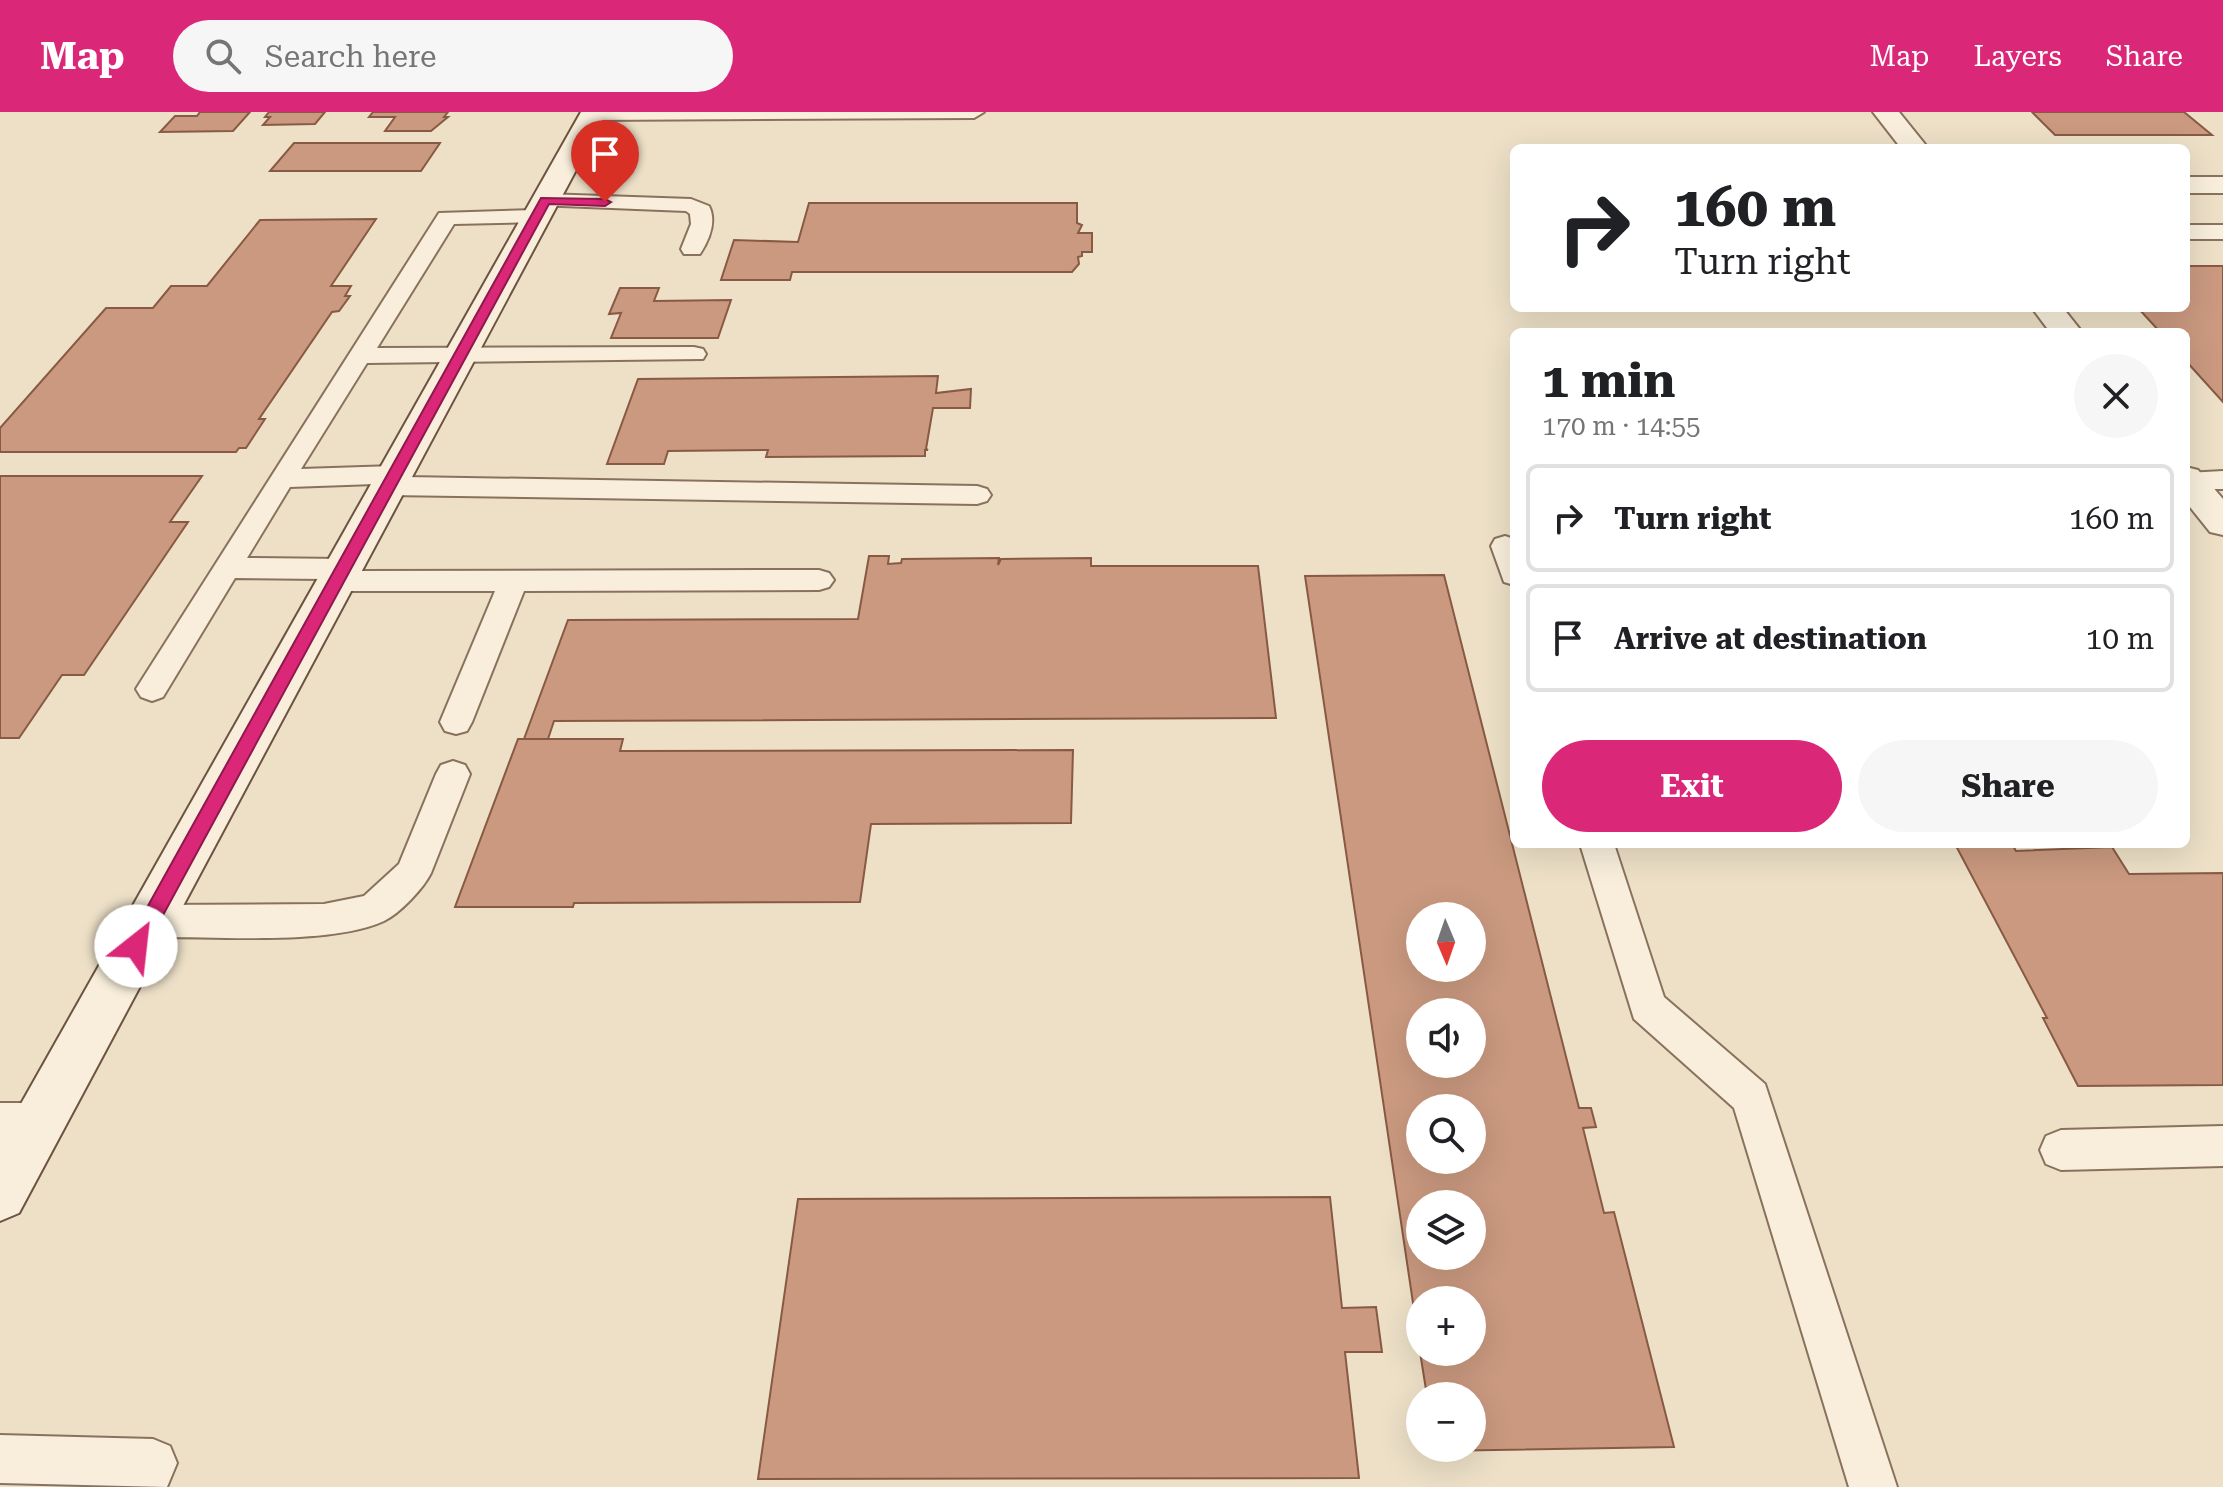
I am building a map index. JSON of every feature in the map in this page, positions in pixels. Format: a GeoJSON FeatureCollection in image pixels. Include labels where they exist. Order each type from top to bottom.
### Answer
{"type":"FeatureCollection","features":[{"type":"Feature","properties":{"kind":"main road"},"geometry":{"type":"LineString","coordinates":[[1886,112],[1912,144]]}},
{"type":"Feature","properties":{"kind":"main road"},"geometry":{"type":"LineString","coordinates":[[0,1194],[20,1122],[150,921],[594,113]]}},
{"type":"Feature","properties":{"kind":"main road"},"geometry":{"type":"LineString","coordinates":[[2190,185],[2223,185]]}},
{"type":"Feature","properties":{"kind":"main road"},"geometry":{"type":"LineString","coordinates":[[2050,312],[2063,328]]}},
{"type":"Feature","properties":{"kind":"main road"},"geometry":{"type":"LineString","coordinates":[[2199,480],[2223,523]]}},
{"type":"Feature","properties":{"kind":"lane"},"geometry":{"type":"LineString","coordinates":[[594,113],[974,112]]}},
{"type":"Feature","properties":{"kind":"lane"},"geometry":{"type":"LineString","coordinates":[[152,689],[447,218],[541,209],[691,205],[701,211],[702,224],[692,249]]}},
{"type":"Feature","properties":{"kind":"lane"},"geometry":{"type":"LineString","coordinates":[[2190,232],[2223,232]]}},
{"type":"Feature","properties":{"kind":"lane"},"geometry":{"type":"LineString","coordinates":[[361,356],[694,354]]}},
{"type":"Feature","properties":{"kind":"lane"},"geometry":{"type":"LineString","coordinates":[[282,478],[977,495]]}},
{"type":"Feature","properties":{"kind":"lane"},"geometry":{"type":"LineString","coordinates":[[1505,546],[1510,562]]}},
{"type":"Feature","properties":{"kind":"lane"},"geometry":{"type":"LineString","coordinates":[[226,568],[514,580],[819,580]]}},
{"type":"Feature","properties":{"kind":"lane"},"geometry":{"type":"LineString","coordinates":[[456,722],[514,580]]}},
{"type":"Feature","properties":{"kind":"lane"},"geometry":{"type":"LineString","coordinates":[[150,921],[324,920],[374,909],[413,873],[453,774]]}},
{"type":"Feature","properties":{"kind":"lane"},"geometry":{"type":"LineString","coordinates":[[1598,848],[1648,1007],[1751,1097],[1873,1487]]}},
{"type":"Feature","properties":{"kind":"lane"},"geometry":{"type":"LineString","coordinates":[[2061,1150],[2223,1146]]}},
{"type":"Feature","properties":{"kind":"lane"},"geometry":{"type":"LineString","coordinates":[[0,1459],[153,1463],[143,1487]]}},
{"type":"Feature","properties":{"kind":"building"},"geometry":{"type":"Polygon","coordinates":[[[200,112],[250,112],[233,131],[160,132],[175,116],[197,116],[200,112]]]}},
{"type":"Feature","properties":{"kind":"building"},"geometry":{"type":"Polygon","coordinates":[[[269,112],[325,112],[315,124],[263,125],[270,117],[265,117],[269,112]]]}},
{"type":"Feature","properties":{"kind":"building"},"geometry":{"type":"Polygon","coordinates":[[[373,112],[448,112],[444,117],[448,117],[431,131],[385,131],[395,117],[369,117],[373,112]]]}},
{"type":"Feature","properties":{"kind":"building"},"geometry":{"type":"Polygon","coordinates":[[[2032,112],[2184,112],[2212,135],[2055,135],[2032,112]]]}},
{"type":"Feature","properties":{"kind":"building"},"geometry":{"type":"Polygon","coordinates":[[[294,143],[440,143],[421,171],[270,171],[294,143]]]}},
{"type":"Feature","properties":{"kind":"building"},"geometry":{"type":"Polygon","coordinates":[[[809,203],[1077,203],[1077,223],[1082,225],[1078,233],[1092,233],[1092,252],[1082,252],[1082,256],[1078,257],[1079,264],[1072,272],[792,272],[790,280],[721,280],[734,240],[798,242],[809,203]]]}},
{"type":"Feature","properties":{"kind":"building"},"geometry":{"type":"Polygon","coordinates":[[[376,219],[331,286],[351,286],[345,296],[350,296],[339,311],[332,312],[259,419],[265,419],[246,448],[239,448],[236,452],[0,452],[0,428],[106,308],[153,308],[171,286],[207,286],[260,220],[376,219]]]}},
{"type":"Feature","properties":{"kind":"building"},"geometry":{"type":"Polygon","coordinates":[[[2190,266],[2223,266],[2223,402],[2190,365],[2190,328],[2156,328],[2142,312],[2190,312],[2190,266]]]}},
{"type":"Feature","properties":{"kind":"building"},"geometry":{"type":"Polygon","coordinates":[[[620,288],[659,288],[654,301],[731,300],[718,338],[611,338],[621,313],[609,314],[620,288]]]}},
{"type":"Feature","properties":{"kind":"building"},"geometry":{"type":"Polygon","coordinates":[[[938,376],[936,393],[971,389],[970,408],[933,408],[925,456],[766,457],[768,450],[668,451],[664,464],[607,464],[638,379],[938,376]]]}},
{"type":"Feature","properties":{"kind":"building"},"geometry":{"type":"Polygon","coordinates":[[[0,476],[202,476],[170,522],[188,522],[84,675],[62,675],[19,738],[0,738],[0,476]]]}},
{"type":"Feature","properties":{"kind":"building"},"geometry":{"type":"Polygon","coordinates":[[[869,556],[889,556],[888,564],[901,563],[902,559],[999,558],[998,565],[1001,559],[1091,558],[1091,566],[1258,566],[1276,718],[554,721],[548,739],[524,739],[568,620],[858,619],[869,556]]]}},
{"type":"Feature","properties":{"kind":"building"},"geometry":{"type":"Polygon","coordinates":[[[1444,575],[1510,836],[1510,848],[1513,848],[1579,1108],[1591,1108],[1596,1127],[1583,1128],[1604,1213],[1614,1212],[1674,1447],[1486,1450],[1486,1382],[1425,1382],[1422,1366],[1486,1366],[1486,1286],[1410,1286],[1408,1270],[1486,1270],[1486,1190],[1406,1190],[1406,1256],[1305,576],[1444,575]]]}},
{"type":"Feature","properties":{"kind":"building"},"geometry":{"type":"Polygon","coordinates":[[[518,739],[623,739],[620,751],[1073,750],[1071,823],[871,824],[860,902],[574,903],[573,907],[455,907],[518,739]]]}},
{"type":"Feature","properties":{"kind":"building"},"geometry":{"type":"Polygon","coordinates":[[[1957,848],[2014,848],[2016,851],[2113,848],[2129,874],[2223,873],[2223,1085],[2078,1086],[2043,1018],[2047,1018],[1957,848]]]}},
{"type":"Feature","properties":{"kind":"building"},"geometry":{"type":"Polygon","coordinates":[[[1330,1197],[1342,1308],[1376,1307],[1382,1352],[1345,1352],[1359,1478],[758,1479],[798,1199],[1330,1197]]]}},
{"type":"Feature","properties":{"kind":"route"},"geometry":{"type":"LineString","coordinates":[[136,946],[545,200],[605,202]]}}]}
